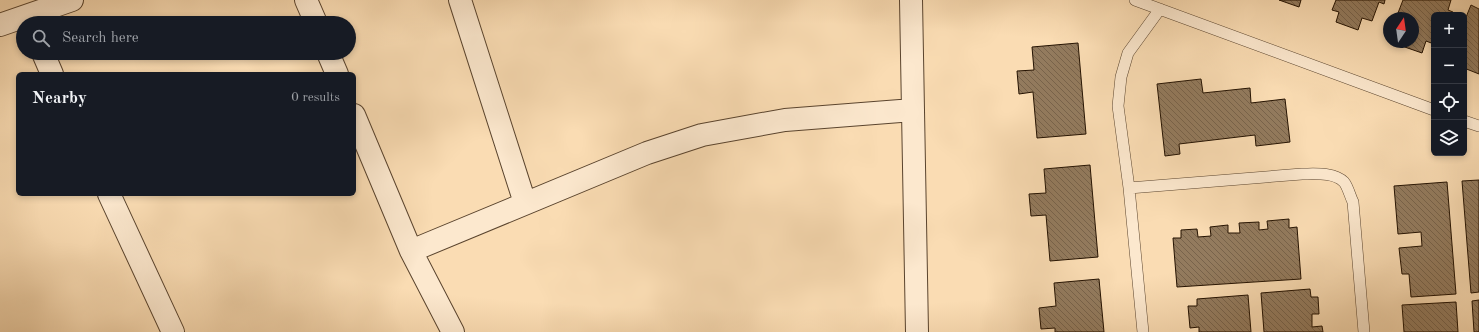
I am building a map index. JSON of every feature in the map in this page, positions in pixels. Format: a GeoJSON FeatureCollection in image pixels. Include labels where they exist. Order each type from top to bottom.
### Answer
{"type":"FeatureCollection","features":[{"type":"Feature","properties":{"kind":"street"},"geometry":{"type":"LineString","coordinates":[[25,13],[72,0]]}},
{"type":"Feature","properties":{"kind":"street"},"geometry":{"type":"LineString","coordinates":[[306,0],[313,16]]}},
{"type":"Feature","properties":{"kind":"street"},"geometry":{"type":"LineString","coordinates":[[460,0],[525,203]]}},
{"type":"Feature","properties":{"kind":"street"},"geometry":{"type":"LineString","coordinates":[[911,0],[917,332]]}},
{"type":"Feature","properties":{"kind":"street"},"geometry":{"type":"LineString","coordinates":[[0,25],[16,17]]}},
{"type":"Feature","properties":{"kind":"street"},"geometry":{"type":"LineString","coordinates":[[46,60],[51,72]]}},
{"type":"Feature","properties":{"kind":"street"},"geometry":{"type":"LineString","coordinates":[[331,60],[336,72]]}},
{"type":"Feature","properties":{"kind":"street"},"geometry":{"type":"LineString","coordinates":[[411,251],[647,153],[702,135],[785,120],[913,110]]}},
{"type":"Feature","properties":{"kind":"street"},"geometry":{"type":"LineString","coordinates":[[356,120],[411,251],[453,332]]}},
{"type":"Feature","properties":{"kind":"street"},"geometry":{"type":"LineString","coordinates":[[110,196],[173,332]]}},
{"type":"Feature","properties":{"kind":"lane"},"geometry":{"type":"LineString","coordinates":[[1135,0],[1431,109]]}},
{"type":"Feature","properties":{"kind":"lane"},"geometry":{"type":"LineString","coordinates":[[1143,332],[1129,188],[1118,106],[1122,77],[1128,53],[1160,9]]}},
{"type":"Feature","properties":{"kind":"lane"},"geometry":{"type":"LineString","coordinates":[[1467,122],[1479,126]]}},
{"type":"Feature","properties":{"kind":"lane"},"geometry":{"type":"LineString","coordinates":[[1129,188],[1302,174],[1338,177],[1345,183],[1353,202],[1364,332]]}},
{"type":"Feature","properties":{"kind":"building"},"geometry":{"type":"Polygon","coordinates":[[[1279,0],[1301,0],[1299,7],[1279,0]]]}},
{"type":"Feature","properties":{"kind":"building"},"geometry":{"type":"Polygon","coordinates":[[[1336,0],[1385,0],[1384,4],[1379,2],[1372,21],[1362,18],[1358,30],[1336,22],[1339,12],[1332,10],[1336,0]]]}},
{"type":"Feature","properties":{"kind":"building"},"geometry":{"type":"Polygon","coordinates":[[[1403,0],[1451,0],[1448,10],[1453,12],[1431,12],[1431,43],[1426,41],[1422,53],[1408,48],[1419,48],[1419,12],[1398,12],[1403,0]]]}},
{"type":"Feature","properties":{"kind":"building"},"geometry":{"type":"Polygon","coordinates":[[[1471,5],[1479,9],[1479,74],[1467,69],[1467,15],[1471,5]]]}},
{"type":"Feature","properties":{"kind":"building"},"geometry":{"type":"Polygon","coordinates":[[[1078,43],[1086,134],[1037,138],[1033,92],[1019,94],[1017,71],[1034,70],[1032,47],[1078,43]]]}},
{"type":"Feature","properties":{"kind":"building"},"geometry":{"type":"Polygon","coordinates":[[[1201,79],[1203,93],[1250,88],[1251,103],[1285,99],[1290,142],[1256,146],[1255,135],[1179,144],[1180,154],[1165,156],[1157,84],[1201,79]]]}},
{"type":"Feature","properties":{"kind":"building"},"geometry":{"type":"Polygon","coordinates":[[[1090,165],[1098,257],[1050,261],[1046,215],[1031,216],[1029,194],[1046,193],[1044,169],[1090,165]]]}},
{"type":"Feature","properties":{"kind":"building"},"geometry":{"type":"Polygon","coordinates":[[[1479,180],[1479,292],[1471,293],[1462,181],[1479,180]]]}},
{"type":"Feature","properties":{"kind":"building"},"geometry":{"type":"Polygon","coordinates":[[[1447,182],[1456,294],[1411,297],[1409,274],[1402,274],[1399,248],[1422,246],[1421,232],[1398,234],[1394,186],[1447,182]]]}},
{"type":"Feature","properties":{"kind":"building"},"geometry":{"type":"Polygon","coordinates":[[[1289,219],[1289,228],[1297,227],[1301,279],[1177,287],[1173,238],[1181,238],[1181,230],[1197,229],[1198,237],[1211,236],[1210,227],[1228,225],[1228,233],[1240,233],[1239,223],[1259,222],[1259,230],[1268,229],[1267,221],[1289,219]]]}},
{"type":"Feature","properties":{"kind":"building"},"geometry":{"type":"Polygon","coordinates":[[[1099,279],[1104,332],[1055,332],[1055,328],[1041,329],[1039,308],[1056,306],[1054,283],[1099,279]]]}},
{"type":"Feature","properties":{"kind":"building"},"geometry":{"type":"Polygon","coordinates":[[[1310,289],[1311,297],[1318,297],[1319,314],[1312,314],[1312,327],[1322,326],[1323,332],[1264,332],[1261,293],[1310,289]]]}},
{"type":"Feature","properties":{"kind":"building"},"geometry":{"type":"Polygon","coordinates":[[[1248,295],[1251,332],[1199,332],[1199,327],[1190,328],[1188,306],[1197,306],[1197,299],[1248,295]]]}},
{"type":"Feature","properties":{"kind":"building"},"geometry":{"type":"Polygon","coordinates":[[[1479,300],[1479,332],[1474,332],[1472,301],[1479,300]]]}},
{"type":"Feature","properties":{"kind":"building"},"geometry":{"type":"Polygon","coordinates":[[[1456,302],[1458,332],[1404,332],[1402,305],[1456,302]]]}}]}
